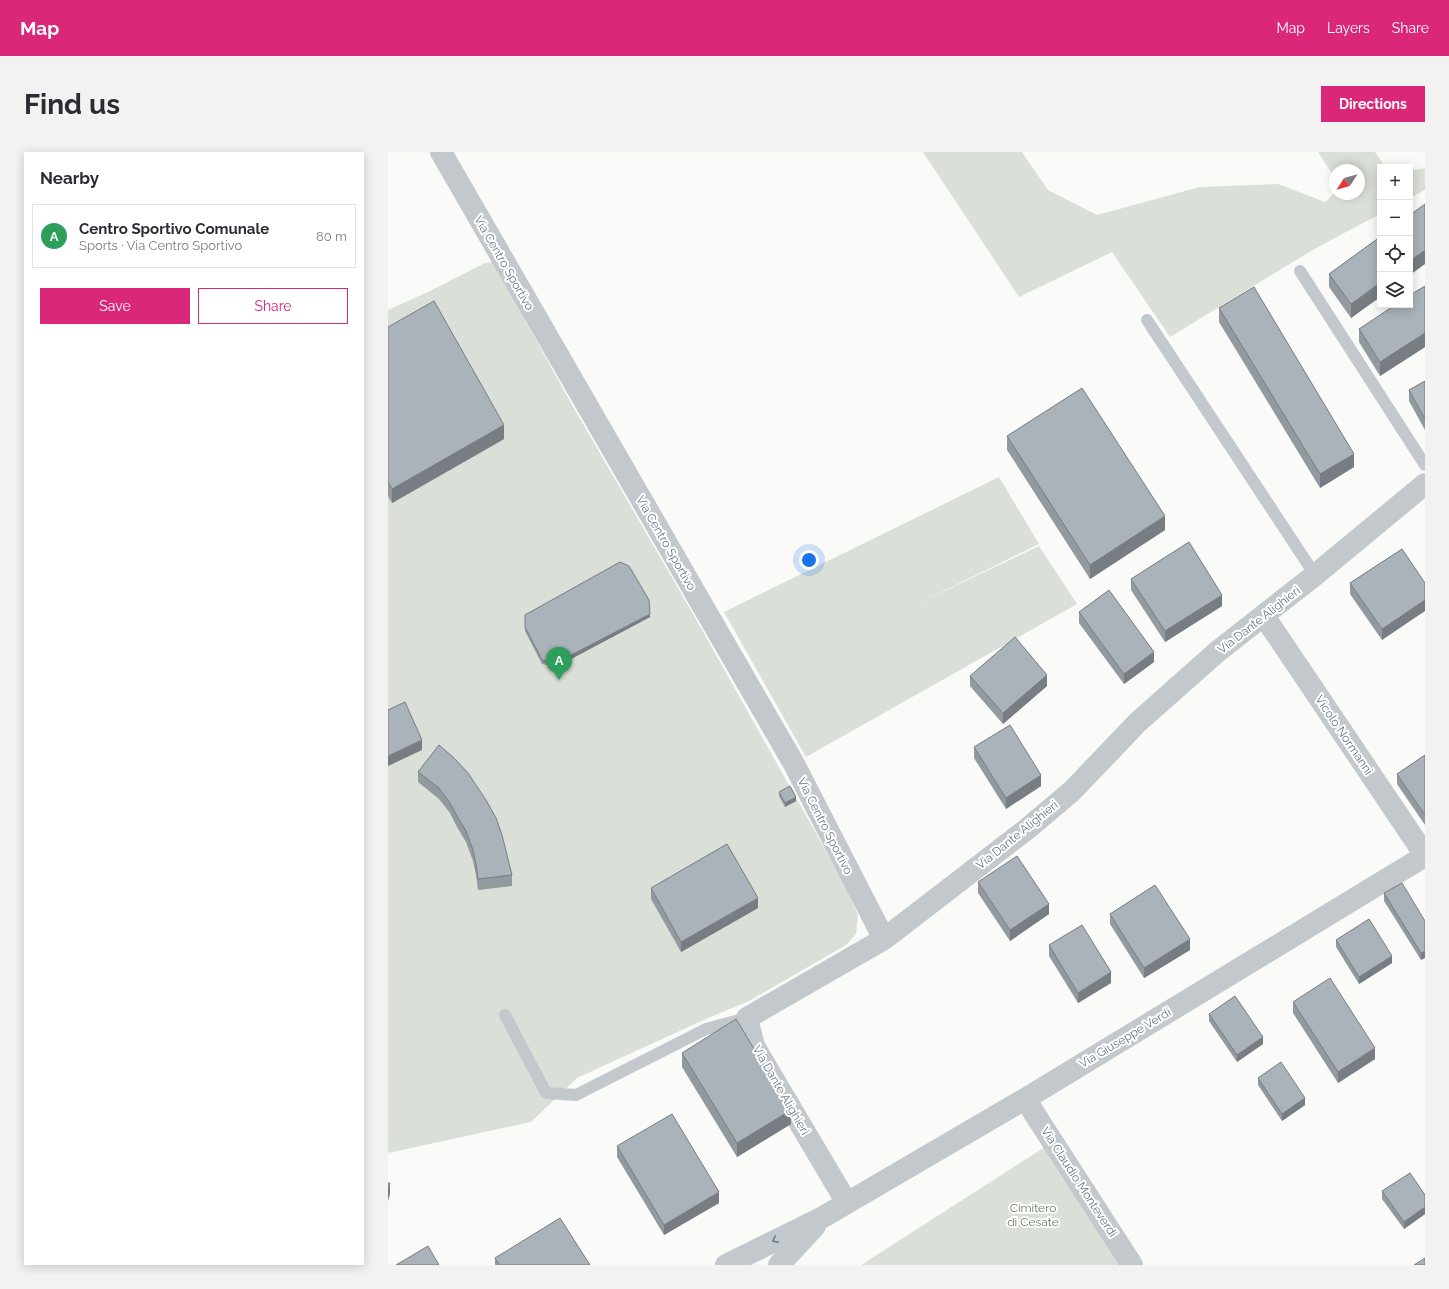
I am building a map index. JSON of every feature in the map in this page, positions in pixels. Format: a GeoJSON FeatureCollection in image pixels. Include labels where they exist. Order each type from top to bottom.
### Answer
{"type":"FeatureCollection","features":[{"type":"Feature","properties":{"kind":"street","name":"Via Centro Sportivo"},"geometry":{"type":"LineString","coordinates":[[441,152],[794,764],[884,939]]}},
{"type":"Feature","properties":{"kind":"street","name":"Via Dante Alighieri"},"geometry":{"type":"LineString","coordinates":[[847,1203],[754,1046],[747,1018],[884,939],[1027,829],[1072,791],[1138,722],[1217,652],[1316,575],[1425,484]]}},
{"type":"Feature","properties":{"kind":"street","name":"Vicolo Normanni"},"geometry":{"type":"LineString","coordinates":[[1264,616],[1425,856]]}},
{"type":"Feature","properties":{"kind":"street","name":"Via Giuseppe Verdi"},"geometry":{"type":"LineString","coordinates":[[726,1265],[823,1217],[1025,1099],[1425,856]]}},
{"type":"Feature","properties":{"kind":"street","name":"Via Claudio Monteverdi"},"geometry":{"type":"LineString","coordinates":[[1025,1099],[1132,1265]]}},
{"type":"Feature","properties":{"kind":"street","name":"Via Giuseppe Verdi"},"geometry":{"type":"LineString","coordinates":[[779,1265],[823,1217]]}},
{"type":"Feature","properties":{"kind":"lane"},"geometry":{"type":"LineString","coordinates":[[1300,271],[1425,465]]}},
{"type":"Feature","properties":{"kind":"lane"},"geometry":{"type":"LineString","coordinates":[[1147,320],[1316,575]]}},
{"type":"Feature","properties":{"kind":"lane"},"geometry":{"type":"LineString","coordinates":[[505,1015],[546,1093],[576,1096],[706,1030],[747,1018]]}},
{"type":"Feature","properties":{"kind":"green space"},"geometry":{"type":"Polygon","coordinates":[[[923,152],[1022,152],[1048,190],[1097,215],[1200,187],[1278,184],[1325,202],[1329,198],[1329,200],[1365,200],[1365,164],[1329,164],[1329,169],[1318,152],[1375,152],[1383,164],[1377,164],[1377,216],[1316,248],[1170,337],[1112,252],[1019,297],[923,152]]]}},
{"type":"Feature","properties":{"kind":"green space"},"geometry":{"type":"Polygon","coordinates":[[[1425,168],[1425,190],[1413,196],[1413,170],[1425,168]]]}},
{"type":"Feature","properties":{"kind":"green space"},"geometry":{"type":"Polygon","coordinates":[[[493,262],[572,405],[693,614],[845,885],[858,915],[856,934],[846,945],[749,1001],[708,1018],[577,1078],[531,1122],[388,1153],[388,310],[430,291],[485,263],[493,262]]]}},
{"type":"Feature","properties":{"kind":"green space"},"geometry":{"type":"Polygon","coordinates":[[[999,477],[1039,544],[917,604],[1039,546],[1077,604],[806,757],[724,612],[999,477]]]}},
{"type":"Feature","properties":{"kind":"green space","name":"Cimitero di Cesate"},"geometry":{"type":"Polygon","coordinates":[[[1048,1145],[1125,1265],[861,1265],[1048,1145]]]}},
{"type":"Feature","properties":{"kind":"building"},"geometry":{"type":"Polygon","coordinates":[[[1425,204],[1425,250],[1413,259],[1413,236],[1413,213],[1425,204]]]}},
{"type":"Feature","properties":{"kind":"building"},"geometry":{"type":"Polygon","coordinates":[[[1377,239],[1377,285],[1351,304],[1329,274],[1377,239]]]}},
{"type":"Feature","properties":{"kind":"building"},"geometry":{"type":"Polygon","coordinates":[[[1425,286],[1425,333],[1380,362],[1359,329],[1390,308],[1413,308],[1413,293],[1425,286]]]}},
{"type":"Feature","properties":{"kind":"building"},"geometry":{"type":"Polygon","coordinates":[[[1254,287],[1354,454],[1320,474],[1219,308],[1254,287]]]}},
{"type":"Feature","properties":{"kind":"building"},"geometry":{"type":"Polygon","coordinates":[[[434,301],[504,425],[392,489],[388,482],[388,327],[434,301]]]}},
{"type":"Feature","properties":{"kind":"building"},"geometry":{"type":"Polygon","coordinates":[[[1425,381],[1425,419],[1409,390],[1425,381]]]}},
{"type":"Feature","properties":{"kind":"building"},"geometry":{"type":"Polygon","coordinates":[[[1082,388],[1165,516],[1090,565],[1007,436],[1082,388]]]}},
{"type":"Feature","properties":{"kind":"building"},"geometry":{"type":"Polygon","coordinates":[[[1189,542],[1222,595],[1165,631],[1131,579],[1189,542]]]}},
{"type":"Feature","properties":{"kind":"building"},"geometry":{"type":"Polygon","coordinates":[[[1402,549],[1425,583],[1425,600],[1382,629],[1350,583],[1402,549]]]}},
{"type":"Feature","properties":{"kind":"building"},"geometry":{"type":"Polygon","coordinates":[[[620,562],[629,566],[649,600],[650,614],[556,663],[542,660],[525,627],[525,615],[620,562]]]}},
{"type":"Feature","properties":{"kind":"building"},"geometry":{"type":"Polygon","coordinates":[[[1109,590],[1154,652],[1124,674],[1079,612],[1109,590]]]}},
{"type":"Feature","properties":{"kind":"building"},"geometry":{"type":"Polygon","coordinates":[[[1015,637],[1047,675],[1003,713],[970,676],[1015,637]]]}},
{"type":"Feature","properties":{"kind":"building"},"geometry":{"type":"Polygon","coordinates":[[[405,702],[422,740],[388,756],[388,710],[405,702]]]}},
{"type":"Feature","properties":{"kind":"building"},"geometry":{"type":"Polygon","coordinates":[[[1010,725],[1041,775],[1006,798],[974,747],[1010,725]]]}},
{"type":"Feature","properties":{"kind":"building"},"geometry":{"type":"Polygon","coordinates":[[[439,745],[468,773],[486,800],[496,818],[502,835],[512,875],[478,879],[473,850],[466,831],[450,803],[439,788],[418,772],[439,745]]]}},
{"type":"Feature","properties":{"kind":"building"},"geometry":{"type":"Polygon","coordinates":[[[1425,755],[1425,815],[1397,774],[1425,755]]]}},
{"type":"Feature","properties":{"kind":"building"},"geometry":{"type":"Polygon","coordinates":[[[790,786],[796,797],[785,803],[779,792],[790,786]]]}},
{"type":"Feature","properties":{"kind":"building"},"geometry":{"type":"Polygon","coordinates":[[[727,844],[758,898],[681,942],[651,888],[727,844]]]}},
{"type":"Feature","properties":{"kind":"building"},"geometry":{"type":"Polygon","coordinates":[[[1017,856],[1049,904],[1010,930],[978,882],[1017,856]]]}},
{"type":"Feature","properties":{"kind":"building"},"geometry":{"type":"Polygon","coordinates":[[[1402,883],[1425,921],[1425,951],[1421,953],[1384,893],[1402,883]]]}},
{"type":"Feature","properties":{"kind":"building"},"geometry":{"type":"Polygon","coordinates":[[[1155,885],[1190,939],[1144,968],[1110,914],[1155,885]]]}},
{"type":"Feature","properties":{"kind":"building"},"geometry":{"type":"Polygon","coordinates":[[[1369,919],[1392,956],[1359,977],[1336,940],[1369,919]]]}},
{"type":"Feature","properties":{"kind":"building"},"geometry":{"type":"Polygon","coordinates":[[[1082,925],[1111,972],[1078,993],[1049,945],[1082,925]]]}},
{"type":"Feature","properties":{"kind":"building"},"geometry":{"type":"Polygon","coordinates":[[[1330,978],[1375,1048],[1338,1072],[1293,1002],[1330,978]]]}},
{"type":"Feature","properties":{"kind":"building"},"geometry":{"type":"Polygon","coordinates":[[[1235,996],[1263,1037],[1237,1055],[1209,1014],[1235,996]]]}},
{"type":"Feature","properties":{"kind":"building"},"geometry":{"type":"Polygon","coordinates":[[[736,1019],[791,1110],[737,1143],[682,1053],[736,1019]]]}},
{"type":"Feature","properties":{"kind":"building"},"geometry":{"type":"Polygon","coordinates":[[[1281,1062],[1305,1098],[1282,1114],[1258,1078],[1281,1062]]]}},
{"type":"Feature","properties":{"kind":"building"},"geometry":{"type":"Polygon","coordinates":[[[672,1114],[719,1192],[664,1225],[617,1146],[672,1114]]]}},
{"type":"Feature","properties":{"kind":"building"},"geometry":{"type":"Polygon","coordinates":[[[1410,1173],[1425,1195],[1425,1207],[1404,1222],[1382,1191],[1410,1173]]]}},
{"type":"Feature","properties":{"kind":"building"},"geometry":{"type":"Polygon","coordinates":[[[560,1218],[590,1265],[500,1265],[495,1258],[560,1218]]]}},
{"type":"Feature","properties":{"kind":"building"},"geometry":{"type":"Polygon","coordinates":[[[428,1246],[439,1265],[396,1265],[428,1246]]]}},
{"type":"Feature","properties":{"kind":"building"},"geometry":{"type":"Polygon","coordinates":[[[1425,1258],[1425,1265],[1414,1265],[1425,1258]]]}},
{"type":"Feature","properties":{"kind":"place","name":"Centro Sportivo Comunale"},"geometry":{"type":"Point","coordinates":[559,680]}}]}
